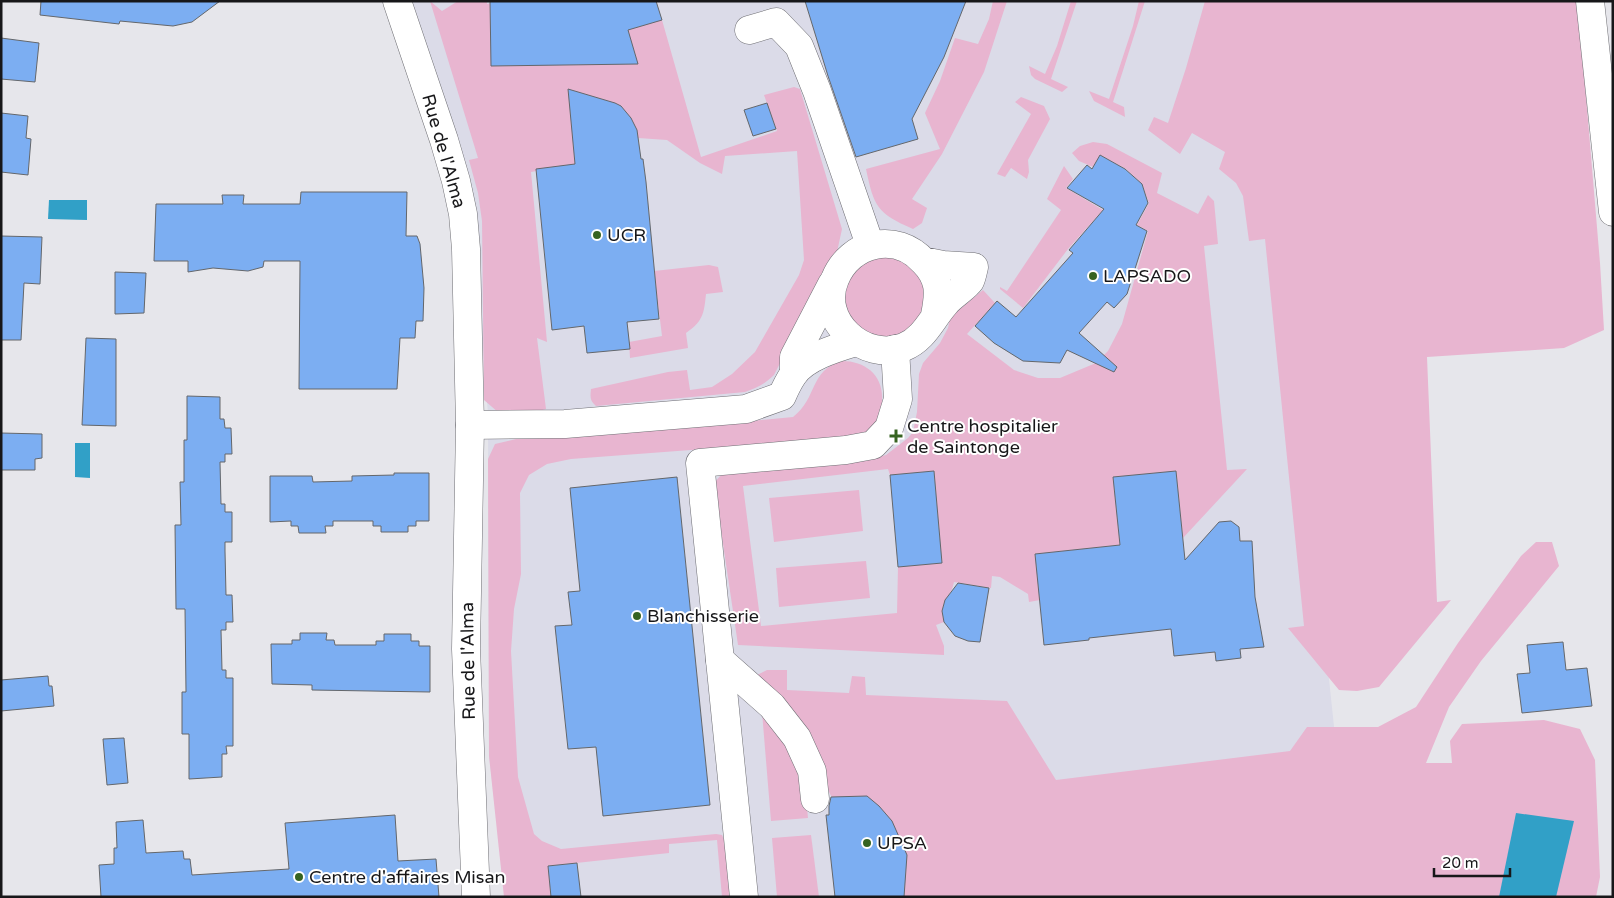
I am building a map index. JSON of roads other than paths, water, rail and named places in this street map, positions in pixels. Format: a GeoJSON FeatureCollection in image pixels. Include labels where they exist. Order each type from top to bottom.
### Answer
{"type":"FeatureCollection","features":[{"type":"Feature","properties":{"kind":"street","name":"Rue de l'Alma"},"geometry":{"type":"LineString","coordinates":[[397,1],[444,140],[463,214],[466,249],[470,425],[466,649],[476,897]]}},
{"type":"Feature","properties":{"kind":"street"},"geometry":{"type":"LineString","coordinates":[[1590,1],[1613,212]]}},
{"type":"Feature","properties":{"kind":"street"},"geometry":{"type":"LineString","coordinates":[[749,30],[776,22],[799,46],[817,91],[870,246]]}},
{"type":"Feature","properties":{"kind":"street"},"geometry":{"type":"LineString","coordinates":[[794,373],[794,356],[842,265],[854,253],[870,246],[888,244],[904,247],[924,261],[930,268],[936,284],[938,300],[935,315]]}},
{"type":"Feature","properties":{"kind":"street"},"geometry":{"type":"LineString","coordinates":[[834,281],[831,299],[835,316],[844,331],[856,342],[871,349],[887,351],[917,340],[928,329],[935,315],[952,295],[969,282],[974,267],[943,265],[924,261]]}},
{"type":"Feature","properties":{"kind":"street"},"geometry":{"type":"LineString","coordinates":[[470,425],[566,424],[746,410],[782,396],[794,373],[814,358],[828,350],[856,342]]}},
{"type":"Feature","properties":{"kind":"street"},"geometry":{"type":"LineString","coordinates":[[744,897],[700,463],[846,450],[873,445],[889,428],[898,399],[895,349]]}},
{"type":"Feature","properties":{"kind":"street"},"geometry":{"type":"LineString","coordinates":[[720,660],[772,706],[797,738],[812,771],[815,800]]}},
{"type":"Feature","properties":{"kind":"water"},"geometry":{"type":"Polygon","coordinates":[[[49,200],[87,200],[87,220],[48,219],[49,200]]]}},
{"type":"Feature","properties":{"kind":"water"},"geometry":{"type":"Polygon","coordinates":[[[75,443],[90,443],[90,478],[75,477],[75,443]]]}},
{"type":"Feature","properties":{"kind":"water"},"geometry":{"type":"Polygon","coordinates":[[[1516,813],[1574,821],[1556,897],[1499,897],[1516,813]]]}},
{"type":"Feature","properties":{"kind":"place","name":"UCR"},"geometry":{"type":"Point","coordinates":[597,235]}},
{"type":"Feature","properties":{"kind":"place","name":"LAPSADO"},"geometry":{"type":"Point","coordinates":[1093,276]}},
{"type":"Feature","properties":{"kind":"place","name":"Centre hospitalier de Saintonge"},"geometry":{"type":"Point","coordinates":[896,436]}},
{"type":"Feature","properties":{"kind":"place","name":"Blanchisserie"},"geometry":{"type":"Point","coordinates":[637,616]}},
{"type":"Feature","properties":{"kind":"place","name":"UPSA"},"geometry":{"type":"Point","coordinates":[867,843]}},
{"type":"Feature","properties":{"kind":"place","name":"Centre d'affaires Misan"},"geometry":{"type":"Point","coordinates":[299,877]}}]}
